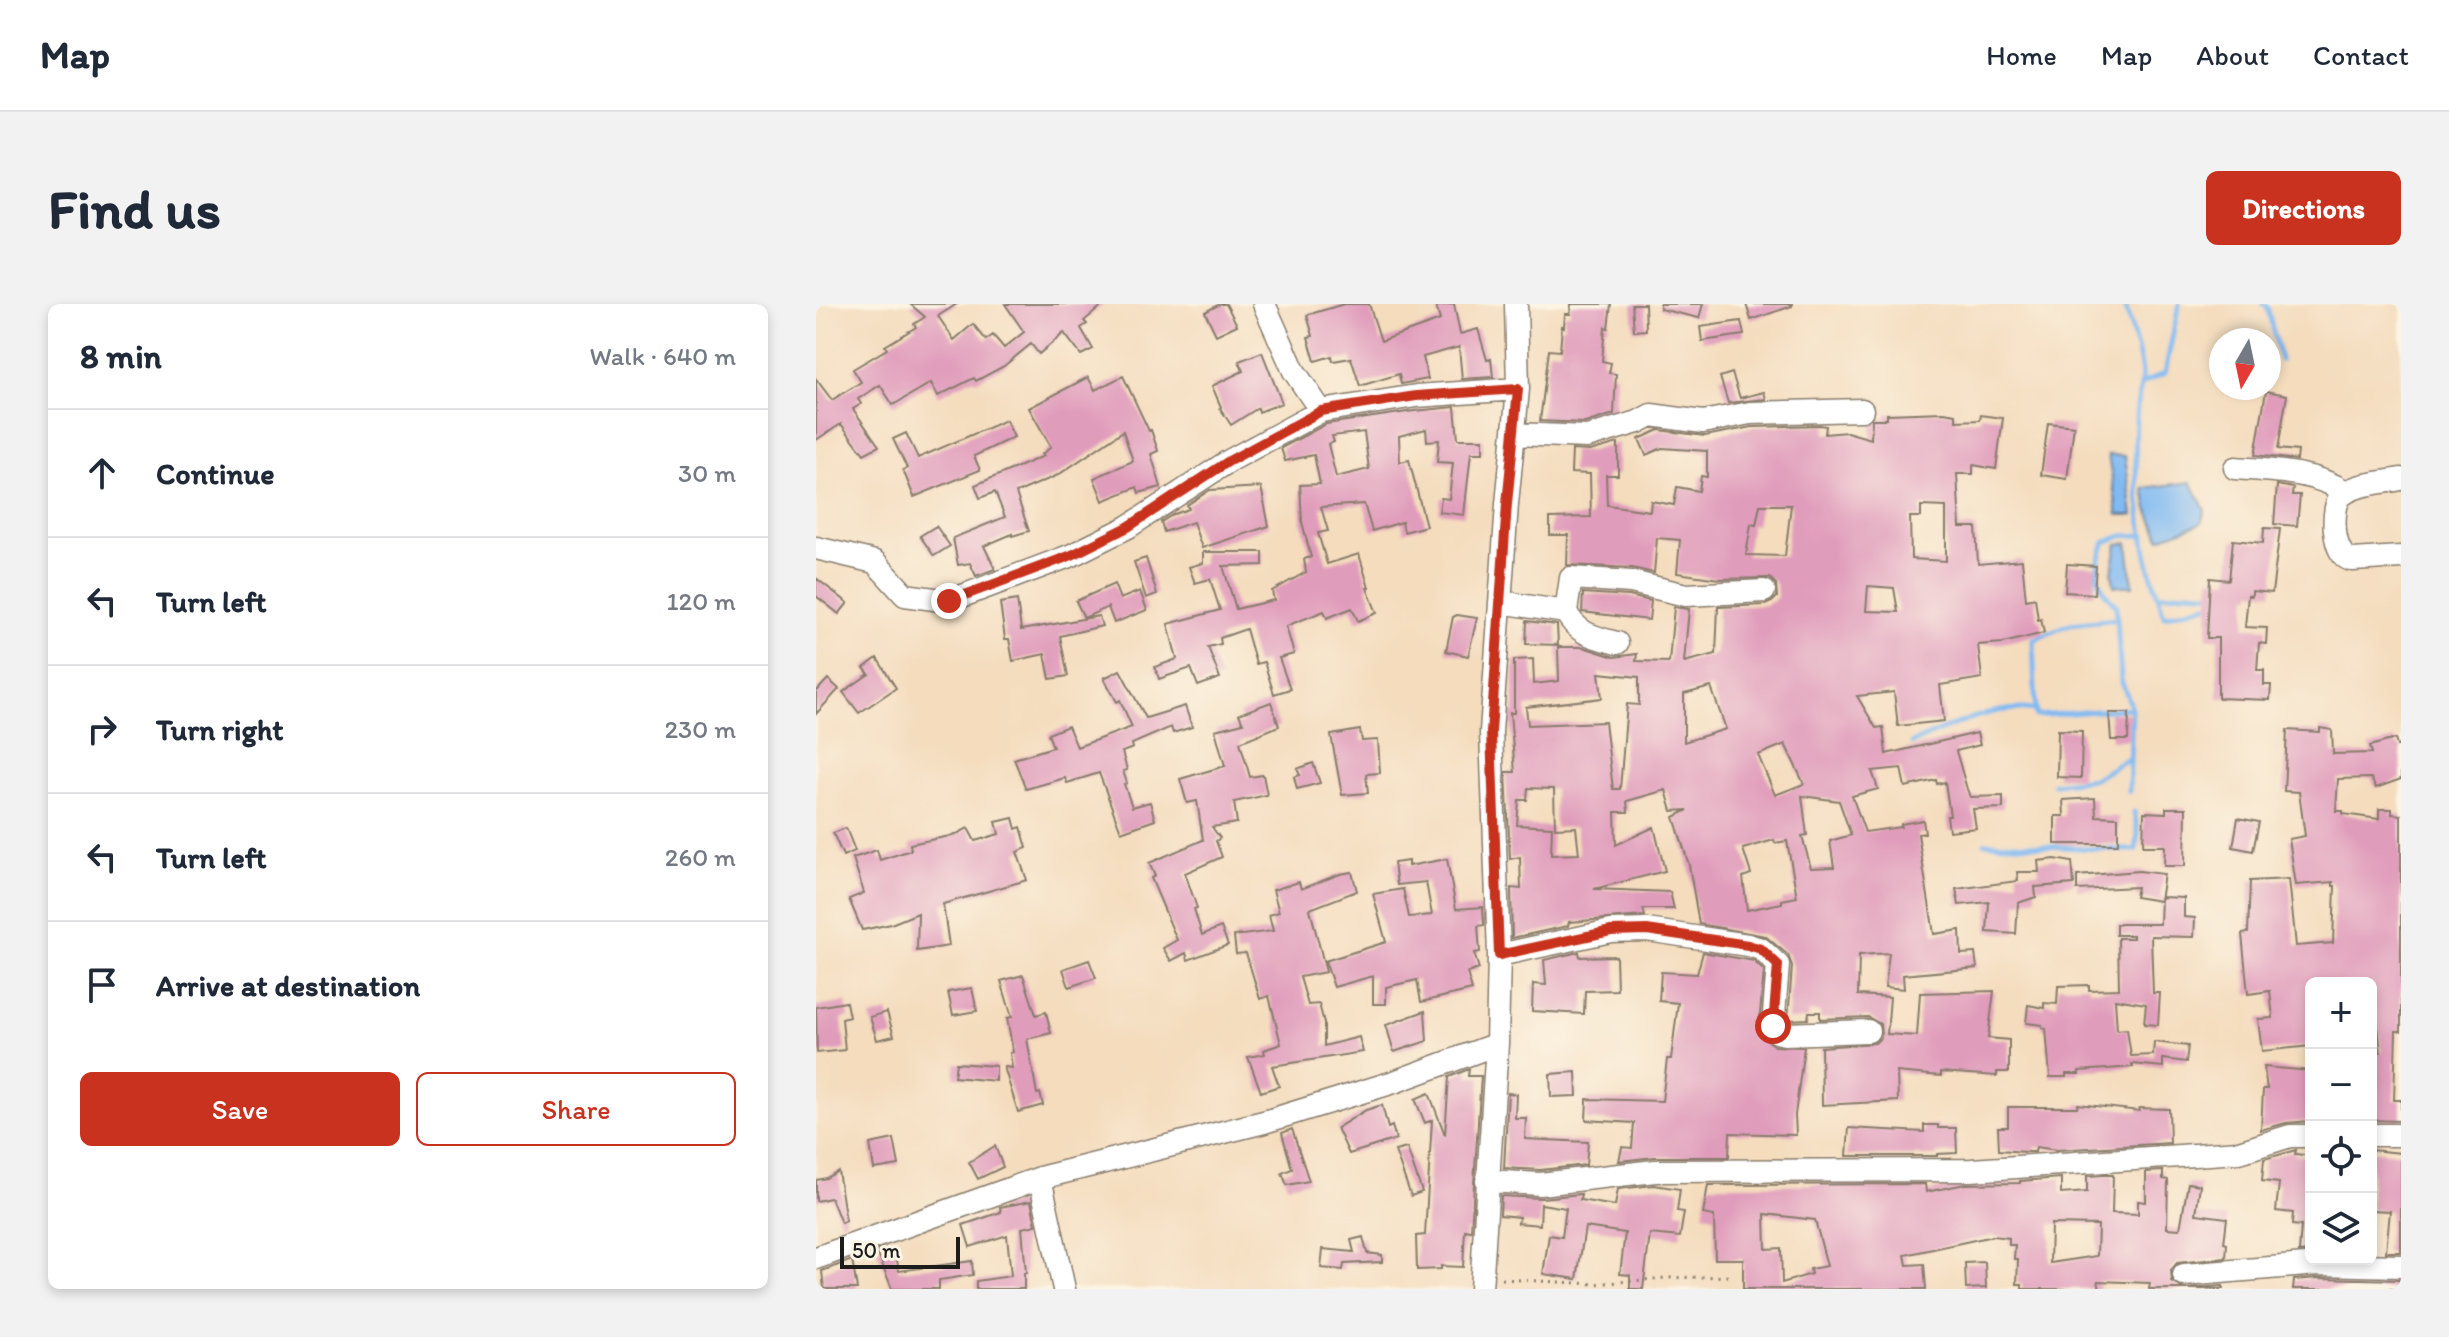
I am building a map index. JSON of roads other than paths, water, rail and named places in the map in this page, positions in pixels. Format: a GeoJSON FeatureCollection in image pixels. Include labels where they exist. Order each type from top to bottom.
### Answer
{"type":"FeatureCollection","features":[{"type":"Feature","properties":{"kind":"street"},"geometry":{"type":"LineString","coordinates":[[1264,304],[1294,371],[1321,411]]}},
{"type":"Feature","properties":{"kind":"street"},"geometry":{"type":"LineString","coordinates":[[1482,1285],[1497,1044],[1499,955],[1491,732],[1518,389],[1516,304]]}},
{"type":"Feature","properties":{"kind":"street"},"geometry":{"type":"LineString","coordinates":[[816,548],[875,562],[905,595],[949,601],[1072,555],[1128,527],[1229,461],[1321,411],[1416,396],[1518,389]]}},
{"type":"Feature","properties":{"kind":"street"},"geometry":{"type":"LineString","coordinates":[[1515,434],[1587,437],[1651,415],[1703,422],[1750,413],[1862,410]]}},
{"type":"Feature","properties":{"kind":"street"},"geometry":{"type":"LineString","coordinates":[[2235,468],[2309,475],[2346,492]]}},
{"type":"Feature","properties":{"kind":"street"},"geometry":{"type":"LineString","coordinates":[[2401,479],[2359,487],[2346,492],[2335,504],[2338,548],[2347,560],[2401,557]]}},
{"type":"Feature","properties":{"kind":"street"},"geometry":{"type":"LineString","coordinates":[[1617,643],[1589,636],[1572,625],[1566,612],[1571,578],[1631,582],[1686,595],[1764,591]]}},
{"type":"Feature","properties":{"kind":"street"},"geometry":{"type":"LineString","coordinates":[[1500,602],[1566,612]]}},
{"type":"Feature","properties":{"kind":"street"},"geometry":{"type":"LineString","coordinates":[[1499,955],[1611,931],[1647,930],[1748,945],[1761,949],[1778,965],[1773,1026],[1777,1032],[1868,1031]]}},
{"type":"Feature","properties":{"kind":"street"},"geometry":{"type":"LineString","coordinates":[[816,1258],[1040,1178],[1264,1122],[1394,1082],[1497,1044]]}},
{"type":"Feature","properties":{"kind":"street"},"geometry":{"type":"LineString","coordinates":[[2377,1135],[2401,1135]]}},
{"type":"Feature","properties":{"kind":"street"},"geometry":{"type":"LineString","coordinates":[[1487,1181],[1540,1184],[1670,1170],[1971,1170],[2239,1152],[2290,1136],[2305,1136]]}},
{"type":"Feature","properties":{"kind":"street"},"geometry":{"type":"LineString","coordinates":[[1040,1178],[1064,1289]]}},
{"type":"Feature","properties":{"kind":"street"},"geometry":{"type":"LineString","coordinates":[[2184,1275],[2318,1264],[2401,1266]]}},
{"type":"Feature","properties":{"kind":"water"},"geometry":{"type":"Polygon","coordinates":[[[2108,455],[2125,456],[2133,515],[2118,515],[2108,455]]]}},
{"type":"Feature","properties":{"kind":"water"},"geometry":{"type":"Polygon","coordinates":[[[2191,482],[2205,510],[2201,523],[2160,538],[2148,509],[2144,488],[2191,482]]]}},
{"type":"Feature","properties":{"kind":"water"},"geometry":{"type":"Polygon","coordinates":[[[2128,543],[2133,586],[2114,586],[2112,573],[2117,544],[2128,543]]]}},
{"type":"Feature","properties":{"kind":"waterway"},"geometry":{"type":"LineString","coordinates":[[2125,304],[2141,367],[2136,427],[2137,476],[2146,553],[2158,595],[2189,592],[2215,594]]}},
{"type":"Feature","properties":{"kind":"waterway"},"geometry":{"type":"LineString","coordinates":[[2141,384],[2165,373],[2179,304]]}},
{"type":"Feature","properties":{"kind":"waterway"},"geometry":{"type":"LineString","coordinates":[[2263,304],[2267,306],[2272,328]]}},
{"type":"Feature","properties":{"kind":"waterway"},"geometry":{"type":"LineString","coordinates":[[2129,792],[2132,708],[2121,680],[2116,605],[2103,590],[2098,569],[2105,542],[2122,536],[2145,535]]}},
{"type":"Feature","properties":{"kind":"waterway"},"geometry":{"type":"LineString","coordinates":[[2158,595],[2164,616],[2215,605]]}},
{"type":"Feature","properties":{"kind":"waterway"},"geometry":{"type":"LineString","coordinates":[[2116,619],[2070,624],[2033,640],[2036,716],[2132,708]]}},
{"type":"Feature","properties":{"kind":"waterway"},"geometry":{"type":"LineString","coordinates":[[1912,743],[1988,713],[2036,710]]}},
{"type":"Feature","properties":{"kind":"waterway"},"geometry":{"type":"LineString","coordinates":[[2054,784],[2094,779],[2129,758]]}},
{"type":"Feature","properties":{"kind":"waterway"},"geometry":{"type":"LineString","coordinates":[[1985,843],[2136,850],[2138,832],[2134,812]]}}]}
